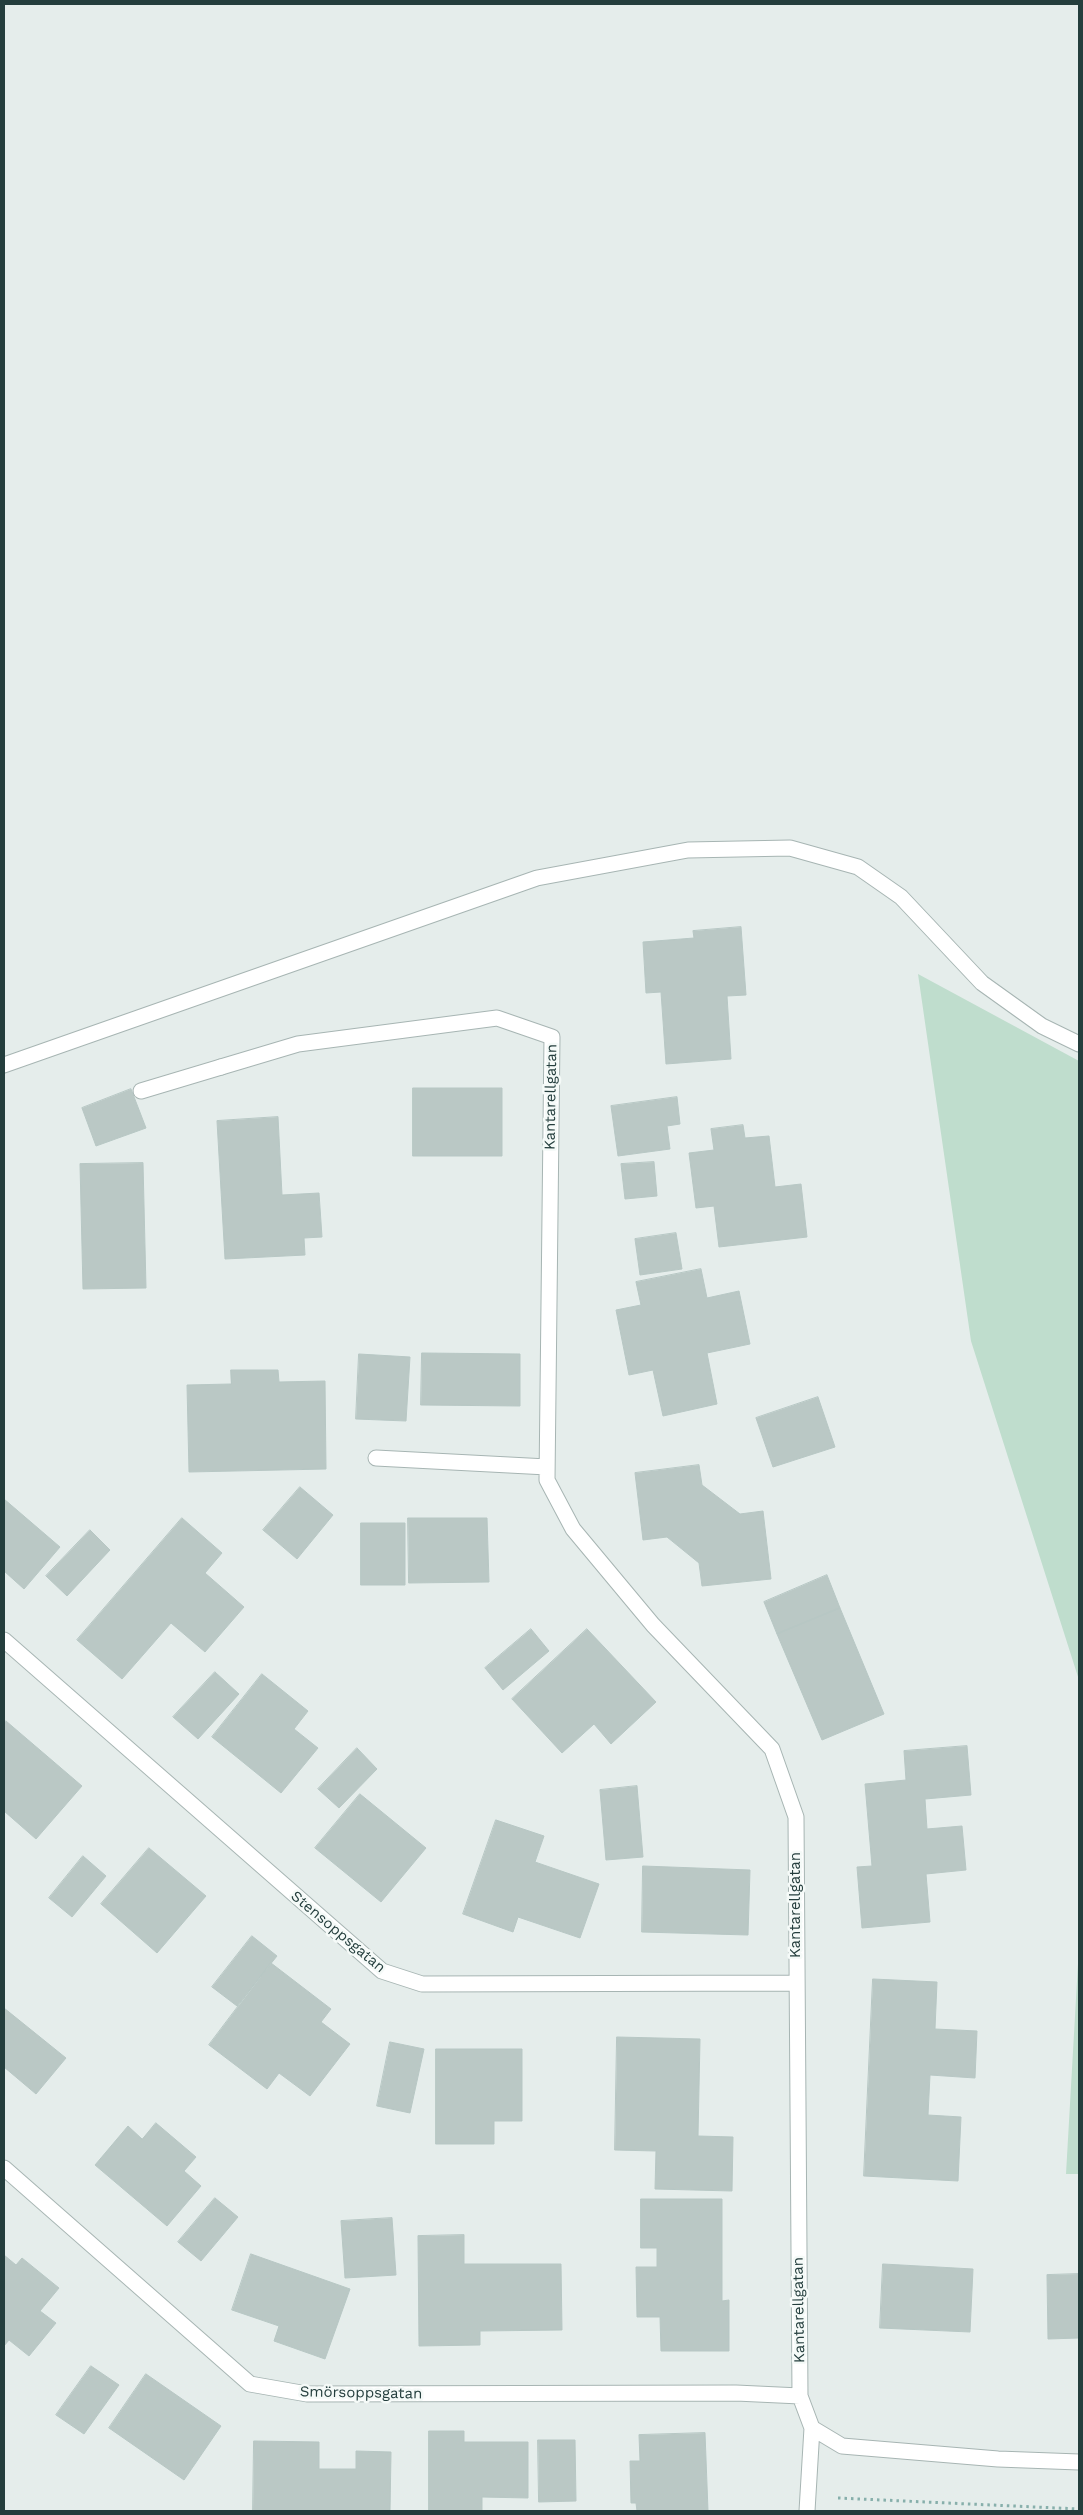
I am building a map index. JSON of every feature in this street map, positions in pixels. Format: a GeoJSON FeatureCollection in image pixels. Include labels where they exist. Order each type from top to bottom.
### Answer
{"type":"FeatureCollection","features":[{"type":"Feature","properties":{"kind":"street"},"geometry":{"type":"LineString","coordinates":[[4,1065],[537,878],[688,850],[790,848],[858,867],[901,897],[982,983],[1042,1026],[1079,1044]]}},
{"type":"Feature","properties":{"kind":"street","name":"Kantarellgatan"},"geometry":{"type":"LineString","coordinates":[[141,1091],[298,1044],[497,1018],[552,1037],[547,1480],[573,1529],[653,1625],[772,1749],[796,1816],[800,2396],[812,2428],[807,2504]]}},
{"type":"Feature","properties":{"kind":"street"},"geometry":{"type":"LineString","coordinates":[[376,1458],[547,1467]]}},
{"type":"Feature","properties":{"kind":"street","name":"Stensoppsgatan"},"geometry":{"type":"LineString","coordinates":[[4,1640],[382,1971],[422,1984],[796,1983]]}},
{"type":"Feature","properties":{"kind":"street","name":"Smörsoppsgatan"},"geometry":{"type":"LineString","coordinates":[[4,2168],[176,2322],[250,2384],[307,2394],[736,2393],[800,2396]]}},
{"type":"Feature","properties":{"kind":"street"},"geometry":{"type":"LineString","coordinates":[[812,2428],[842,2446],[998,2459],[1079,2462]]}},
{"type":"Feature","properties":{"kind":"path"},"geometry":{"type":"LineString","coordinates":[[807,2504],[1079,2509]]}},
{"type":"Feature","properties":{"kind":"green space"},"geometry":{"type":"Polygon","coordinates":[[[918,974],[1079,1061],[1079,1680],[971,1341],[918,974]]]}},
{"type":"Feature","properties":{"kind":"green space"},"geometry":{"type":"Polygon","coordinates":[[[1079,1946],[1079,2174],[1066,2174],[1079,1946]]]}},
{"type":"Feature","properties":{"kind":"building"},"geometry":{"type":"Polygon","coordinates":[[[741,927],[746,995],[727,996],[731,1059],[666,1064],[661,992],[646,993],[643,942],[694,938],[693,931],[741,927]]]}},
{"type":"Feature","properties":{"kind":"building"},"geometry":{"type":"Polygon","coordinates":[[[413,1088],[502,1088],[502,1156],[413,1156],[413,1088]]]}},
{"type":"Feature","properties":{"kind":"building"},"geometry":{"type":"Polygon","coordinates":[[[131,1089],[146,1128],[96,1146],[82,1108],[131,1089]]]}},
{"type":"Feature","properties":{"kind":"building"},"geometry":{"type":"Polygon","coordinates":[[[677,1097],[680,1124],[667,1126],[670,1149],[618,1156],[611,1106],[677,1097]]]}},
{"type":"Feature","properties":{"kind":"building"},"geometry":{"type":"Polygon","coordinates":[[[278,1117],[282,1195],[319,1193],[322,1237],[304,1238],[305,1255],[225,1259],[217,1121],[278,1117]]]}},
{"type":"Feature","properties":{"kind":"building"},"geometry":{"type":"Polygon","coordinates":[[[743,1125],[745,1138],[769,1136],[775,1187],[801,1184],[807,1237],[719,1247],[714,1206],[696,1208],[689,1153],[714,1150],[711,1129],[743,1125]]]}},
{"type":"Feature","properties":{"kind":"building"},"geometry":{"type":"Polygon","coordinates":[[[654,1162],[657,1196],[625,1199],[621,1164],[654,1162]]]}},
{"type":"Feature","properties":{"kind":"building"},"geometry":{"type":"Polygon","coordinates":[[[143,1163],[146,1288],[83,1289],[80,1164],[143,1163]]]}},
{"type":"Feature","properties":{"kind":"building"},"geometry":{"type":"Polygon","coordinates":[[[676,1233],[682,1269],[640,1275],[635,1239],[676,1233]]]}},
{"type":"Feature","properties":{"kind":"building"},"geometry":{"type":"Polygon","coordinates":[[[701,1269],[707,1298],[739,1291],[750,1344],[707,1353],[717,1404],[663,1416],[653,1370],[629,1375],[616,1310],[641,1305],[636,1282],[701,1269]]]}},
{"type":"Feature","properties":{"kind":"building"},"geometry":{"type":"Polygon","coordinates":[[[422,1353],[520,1354],[520,1406],[421,1405],[422,1353]]]}},
{"type":"Feature","properties":{"kind":"building"},"geometry":{"type":"Polygon","coordinates":[[[359,1354],[410,1357],[406,1421],[356,1419],[359,1354]]]}},
{"type":"Feature","properties":{"kind":"building"},"geometry":{"type":"Polygon","coordinates":[[[231,1370],[278,1370],[279,1382],[325,1381],[326,1469],[189,1472],[187,1385],[231,1384],[231,1370]]]}},
{"type":"Feature","properties":{"kind":"building"},"geometry":{"type":"Polygon","coordinates":[[[818,1397],[835,1447],[773,1467],[756,1418],[818,1397]]]}},
{"type":"Feature","properties":{"kind":"building"},"geometry":{"type":"Polygon","coordinates":[[[699,1465],[702,1485],[740,1514],[763,1511],[771,1579],[702,1586],[699,1563],[667,1537],[643,1540],[635,1473],[699,1465]]]}},
{"type":"Feature","properties":{"kind":"building"},"geometry":{"type":"Polygon","coordinates":[[[300,1487],[333,1515],[297,1559],[263,1530],[300,1487]]]}},
{"type":"Feature","properties":{"kind":"building"},"geometry":{"type":"Polygon","coordinates":[[[4,1499],[60,1547],[24,1589],[4,1571],[4,1499]]]}},
{"type":"Feature","properties":{"kind":"building"},"geometry":{"type":"Polygon","coordinates":[[[182,1518],[222,1553],[205,1573],[244,1607],[205,1652],[171,1623],[122,1679],[77,1640],[182,1518]]]}},
{"type":"Feature","properties":{"kind":"building"},"geometry":{"type":"Polygon","coordinates":[[[408,1518],[487,1518],[489,1582],[409,1583],[408,1518]]]}},
{"type":"Feature","properties":{"kind":"building"},"geometry":{"type":"Polygon","coordinates":[[[361,1523],[405,1523],[405,1585],[361,1585],[361,1523]]]}},
{"type":"Feature","properties":{"kind":"building"},"geometry":{"type":"Polygon","coordinates":[[[90,1530],[110,1550],[67,1596],[46,1576],[90,1530]]]}},
{"type":"Feature","properties":{"kind":"building"},"geometry":{"type":"Polygon","coordinates":[[[827,1575],[840,1608],[777,1634],[764,1602],[827,1575]]]}},
{"type":"Feature","properties":{"kind":"building"},"geometry":{"type":"Polygon","coordinates":[[[840,1608],[884,1714],[822,1740],[777,1634],[840,1608]]]}},
{"type":"Feature","properties":{"kind":"building"},"geometry":{"type":"Polygon","coordinates":[[[531,1629],[549,1651],[503,1690],[485,1668],[531,1629]]]}},
{"type":"Feature","properties":{"kind":"building"},"geometry":{"type":"Polygon","coordinates":[[[587,1629],[656,1702],[611,1744],[594,1724],[562,1753],[512,1699],[587,1629]]]}},
{"type":"Feature","properties":{"kind":"building"},"geometry":{"type":"Polygon","coordinates":[[[215,1672],[239,1694],[198,1739],[173,1717],[215,1672]]]}},
{"type":"Feature","properties":{"kind":"building"},"geometry":{"type":"Polygon","coordinates":[[[262,1674],[308,1711],[294,1729],[318,1748],[281,1793],[212,1737],[262,1674]]]}},
{"type":"Feature","properties":{"kind":"building"},"geometry":{"type":"Polygon","coordinates":[[[6,1721],[82,1786],[36,1839],[4,1811],[4,1723],[6,1721]]]}},
{"type":"Feature","properties":{"kind":"building"},"geometry":{"type":"Polygon","coordinates":[[[967,1746],[971,1795],[925,1799],[927,1829],[962,1826],[966,1870],[926,1874],[930,1922],[862,1928],[857,1867],[872,1866],[865,1784],[906,1780],[904,1751],[967,1746]]]}},
{"type":"Feature","properties":{"kind":"building"},"geometry":{"type":"Polygon","coordinates":[[[357,1748],[377,1769],[339,1808],[318,1789],[357,1748]]]}},
{"type":"Feature","properties":{"kind":"building"},"geometry":{"type":"Polygon","coordinates":[[[637,1786],[643,1857],[606,1860],[600,1790],[637,1786]]]}},
{"type":"Feature","properties":{"kind":"building"},"geometry":{"type":"Polygon","coordinates":[[[360,1794],[426,1848],[381,1902],[315,1848],[360,1794]]]}},
{"type":"Feature","properties":{"kind":"building"},"geometry":{"type":"Polygon","coordinates":[[[496,1820],[544,1836],[535,1862],[599,1884],[580,1938],[518,1917],[513,1932],[463,1914],[496,1820]]]}},
{"type":"Feature","properties":{"kind":"building"},"geometry":{"type":"Polygon","coordinates":[[[149,1848],[206,1896],[157,1953],[101,1904],[149,1848]]]}},
{"type":"Feature","properties":{"kind":"building"},"geometry":{"type":"Polygon","coordinates":[[[83,1856],[106,1876],[72,1917],[49,1898],[83,1856]]]}},
{"type":"Feature","properties":{"kind":"building"},"geometry":{"type":"Polygon","coordinates":[[[643,1866],[750,1870],[748,1935],[642,1932],[643,1866]]]}},
{"type":"Feature","properties":{"kind":"building"},"geometry":{"type":"Polygon","coordinates":[[[252,1936],[277,1956],[237,2006],[212,1987],[252,1936]]]}},
{"type":"Feature","properties":{"kind":"building"},"geometry":{"type":"Polygon","coordinates":[[[271,1963],[331,2009],[321,2022],[350,2044],[310,2096],[279,2073],[267,2089],[209,2045],[271,1963]]]}},
{"type":"Feature","properties":{"kind":"building"},"geometry":{"type":"Polygon","coordinates":[[[873,1979],[937,1982],[935,2029],[977,2031],[975,2078],[930,2075],[928,2115],[961,2117],[958,2181],[864,2176],[873,1979]]]}},
{"type":"Feature","properties":{"kind":"building"},"geometry":{"type":"Polygon","coordinates":[[[4,2008],[66,2058],[36,2094],[4,2067],[4,2008]]]}},
{"type":"Feature","properties":{"kind":"building"},"geometry":{"type":"Polygon","coordinates":[[[617,2037],[700,2039],[698,2136],[733,2137],[732,2191],[655,2189],[656,2151],[615,2150],[617,2037]]]}},
{"type":"Feature","properties":{"kind":"building"},"geometry":{"type":"Polygon","coordinates":[[[390,2042],[424,2049],[410,2113],[377,2106],[390,2042]]]}},
{"type":"Feature","properties":{"kind":"building"},"geometry":{"type":"Polygon","coordinates":[[[436,2049],[522,2049],[522,2121],[494,2121],[494,2144],[436,2144],[436,2049]]]}},
{"type":"Feature","properties":{"kind":"building"},"geometry":{"type":"Polygon","coordinates":[[[156,2123],[196,2157],[184,2171],[201,2186],[167,2226],[95,2165],[128,2126],[142,2139],[156,2123]]]}},
{"type":"Feature","properties":{"kind":"building"},"geometry":{"type":"Polygon","coordinates":[[[215,2198],[238,2217],[201,2261],[178,2242],[215,2198]]]}},
{"type":"Feature","properties":{"kind":"building"},"geometry":{"type":"Polygon","coordinates":[[[641,2199],[722,2199],[722,2301],[729,2300],[729,2351],[661,2351],[660,2317],[637,2317],[636,2267],[657,2267],[657,2248],[641,2248],[641,2199]]]}},
{"type":"Feature","properties":{"kind":"building"},"geometry":{"type":"Polygon","coordinates":[[[392,2218],[396,2275],[345,2278],[341,2221],[392,2218]]]}},
{"type":"Feature","properties":{"kind":"building"},"geometry":{"type":"Polygon","coordinates":[[[464,2235],[464,2264],[561,2264],[562,2330],[480,2331],[480,2345],[419,2346],[418,2236],[464,2235]]]}},
{"type":"Feature","properties":{"kind":"building"},"geometry":{"type":"Polygon","coordinates":[[[251,2254],[350,2289],[325,2359],[274,2341],[279,2326],[232,2310],[251,2254]]]}},
{"type":"Feature","properties":{"kind":"building"},"geometry":{"type":"Polygon","coordinates":[[[4,2255],[16,2265],[22,2258],[59,2288],[40,2311],[56,2323],[29,2356],[9,2340],[4,2346],[4,2255]]]}},
{"type":"Feature","properties":{"kind":"building"},"geometry":{"type":"Polygon","coordinates":[[[883,2264],[973,2269],[970,2332],[880,2328],[883,2264]]]}},
{"type":"Feature","properties":{"kind":"building"},"geometry":{"type":"Polygon","coordinates":[[[1079,2274],[1079,2338],[1048,2339],[1047,2275],[1079,2274]]]}},
{"type":"Feature","properties":{"kind":"building"},"geometry":{"type":"Polygon","coordinates":[[[91,2366],[119,2385],[84,2434],[56,2415],[91,2366]]]}},
{"type":"Feature","properties":{"kind":"building"},"geometry":{"type":"Polygon","coordinates":[[[146,2374],[221,2426],[184,2480],[109,2428],[146,2374]]]}},
{"type":"Feature","properties":{"kind":"building"},"geometry":{"type":"Polygon","coordinates":[[[429,2431],[464,2431],[464,2442],[528,2442],[528,2498],[482,2497],[482,2511],[429,2511],[429,2431]]]}},
{"type":"Feature","properties":{"kind":"building"},"geometry":{"type":"Polygon","coordinates":[[[705,2433],[708,2511],[637,2511],[636,2503],[631,2503],[630,2461],[640,2461],[639,2435],[705,2433]]]}},
{"type":"Feature","properties":{"kind":"building"},"geometry":{"type":"Polygon","coordinates":[[[538,2440],[575,2440],[576,2501],[539,2502],[538,2440]]]}},
{"type":"Feature","properties":{"kind":"building"},"geometry":{"type":"Polygon","coordinates":[[[254,2441],[319,2442],[319,2469],[356,2469],[356,2451],[391,2452],[390,2511],[253,2511],[254,2441]]]}}]}
